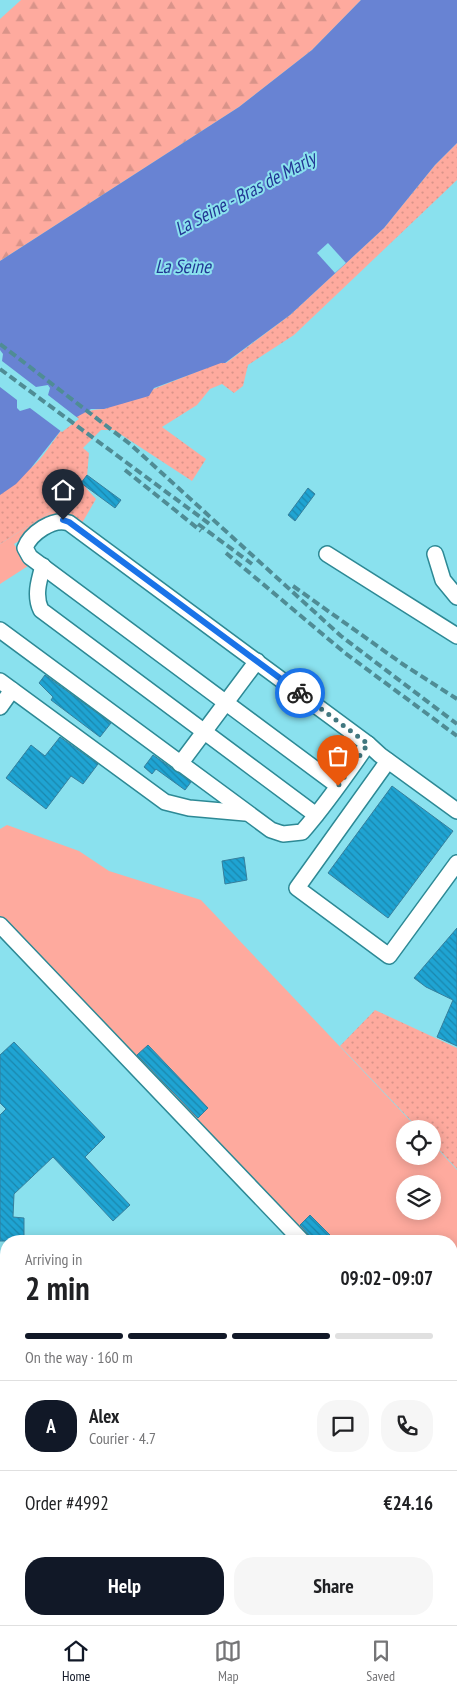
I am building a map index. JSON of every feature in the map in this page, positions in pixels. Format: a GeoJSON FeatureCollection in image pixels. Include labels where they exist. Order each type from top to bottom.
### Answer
{"type":"FeatureCollection","features":[{"type":"Feature","properties":{"kind":"street"},"geometry":{"type":"LineString","coordinates":[[338,786],[30,556],[25,548],[28,540],[53,522],[63,520],[69,522],[457,811]]}},
{"type":"Feature","properties":{"kind":"street"},"geometry":{"type":"LineString","coordinates":[[327,554],[454,634]]}},
{"type":"Feature","properties":{"kind":"street"},"geometry":{"type":"LineString","coordinates":[[435,554],[443,580],[457,598]]}},
{"type":"Feature","properties":{"kind":"street"},"geometry":{"type":"LineString","coordinates":[[43,566],[37,596],[41,610],[316,815]]}},
{"type":"Feature","properties":{"kind":"street"},"geometry":{"type":"LineString","coordinates":[[0,630],[271,830],[284,834],[302,832],[368,744]]}},
{"type":"Feature","properties":{"kind":"street"},"geometry":{"type":"LineString","coordinates":[[180,764],[257,661]]}},
{"type":"Feature","properties":{"kind":"street"},"geometry":{"type":"LineString","coordinates":[[0,707],[6,686],[165,802],[189,808],[247,813]]}},
{"type":"Feature","properties":{"kind":"street"},"geometry":{"type":"LineString","coordinates":[[384,758],[297,888],[390,956],[457,863]]}},
{"type":"Feature","properties":{"kind":"street"},"geometry":{"type":"LineString","coordinates":[[430,899],[450,889],[457,880]]}},
{"type":"Feature","properties":{"kind":"street"},"geometry":{"type":"LineString","coordinates":[[0,925],[296,1235]]}},
{"type":"Feature","properties":{"kind":"green space"},"geometry":{"type":"Polygon","coordinates":[[[21,0],[361,0],[312,50],[239,107],[0,261],[0,19],[21,0]]]}},
{"type":"Feature","properties":{"kind":"green space"},"geometry":{"type":"Polygon","coordinates":[[[457,143],[457,180],[294,335],[248,365],[243,386],[234,393],[222,384],[210,389],[197,405],[162,427],[206,459],[192,481],[114,430],[101,430],[83,448],[89,453],[86,488],[96,499],[82,523],[60,506],[0,544],[0,484],[31,468],[69,422],[79,415],[104,409],[221,362],[226,363],[290,315],[384,228],[435,165],[457,143]]]}},
{"type":"Feature","properties":{"kind":"green space"},"geometry":{"type":"Polygon","coordinates":[[[60,506],[369,735],[353,728],[63,514],[14,544],[28,566],[0,584],[0,544],[60,506]]]}},
{"type":"Feature","properties":{"kind":"green space"},"geometry":{"type":"Polygon","coordinates":[[[7,825],[79,851],[109,871],[201,900],[409,1120],[396,1120],[396,1165],[441,1165],[441,1153],[457,1170],[457,1235],[304,1235],[0,916],[0,829],[7,825]]]}},
{"type":"Feature","properties":{"kind":"green space"},"geometry":{"type":"Polygon","coordinates":[[[375,1010],[457,1048],[457,1169],[441,1152],[441,1120],[410,1120],[340,1046],[375,1010]]]}},
{"type":"Feature","properties":{"kind":"water","name":"La Seine"},"geometry":{"type":"Polygon","coordinates":[[[361,0],[457,0],[457,143],[435,165],[384,228],[290,315],[225,363],[154,388],[149,396],[104,409],[91,409],[75,418],[62,429],[16,484],[0,495],[0,261],[239,107],[312,50],[361,0]]]}},
{"type":"Feature","properties":{"kind":"pier"},"geometry":{"type":"Polygon","coordinates":[[[328,243],[346,263],[335,273],[317,253],[328,243]]]}},
{"type":"Feature","properties":{"kind":"pier"},"geometry":{"type":"Polygon","coordinates":[[[0,350],[3,354],[2,361],[36,387],[48,385],[50,388],[48,395],[79,419],[62,432],[30,408],[20,411],[17,408],[17,400],[0,387],[0,350]]]}},
{"type":"Feature","properties":{"kind":"building"},"geometry":{"type":"Polygon","coordinates":[[[87,475],[121,500],[115,508],[81,483],[87,475]]]}},
{"type":"Feature","properties":{"kind":"building"},"geometry":{"type":"Polygon","coordinates":[[[308,488],[315,494],[295,521],[288,515],[308,488]]]}},
{"type":"Feature","properties":{"kind":"building"},"geometry":{"type":"Polygon","coordinates":[[[45,675],[111,723],[100,737],[51,700],[53,697],[39,683],[45,675]]]}},
{"type":"Feature","properties":{"kind":"building"},"geometry":{"type":"Polygon","coordinates":[[[60,737],[98,764],[83,784],[71,776],[46,809],[6,778],[31,745],[45,756],[60,737]]]}},
{"type":"Feature","properties":{"kind":"building"},"geometry":{"type":"Polygon","coordinates":[[[153,755],[191,782],[185,790],[156,769],[152,774],[144,767],[153,755]]]}},
{"type":"Feature","properties":{"kind":"building"},"geometry":{"type":"Polygon","coordinates":[[[392,786],[453,831],[388,918],[328,873],[392,786]]]}},
{"type":"Feature","properties":{"kind":"building"},"geometry":{"type":"Polygon","coordinates":[[[244,857],[247,880],[225,884],[222,861],[244,857]]]}},
{"type":"Feature","properties":{"kind":"building"},"geometry":{"type":"Polygon","coordinates":[[[457,928],[457,1046],[437,1037],[453,1000],[426,987],[414,978],[457,928]]]}},
{"type":"Feature","properties":{"kind":"building"},"geometry":{"type":"Polygon","coordinates":[[[14,1042],[105,1137],[85,1157],[130,1205],[113,1221],[53,1157],[14,1194],[13,1217],[24,1218],[24,1235],[0,1235],[0,1115],[6,1109],[0,1103],[0,1055],[14,1042]]]}},
{"type":"Feature","properties":{"kind":"building"},"geometry":{"type":"Polygon","coordinates":[[[148,1045],[208,1108],[198,1118],[137,1055],[148,1045]]]}},
{"type":"Feature","properties":{"kind":"building"},"geometry":{"type":"Polygon","coordinates":[[[310,1215],[330,1235],[309,1235],[300,1225],[310,1215]]]}},
{"type":"Feature","properties":{"kind":"railway"},"geometry":{"type":"LineString","coordinates":[[0,344],[130,444],[341,636],[457,724]]}},
{"type":"Feature","properties":{"kind":"railway"},"geometry":{"type":"LineString","coordinates":[[0,369],[211,525]]}},
{"type":"Feature","properties":{"kind":"railway"},"geometry":{"type":"LineString","coordinates":[[125,470],[201,531]]}},
{"type":"Feature","properties":{"kind":"railway"},"geometry":{"type":"LineString","coordinates":[[198,524],[252,564]]}},
{"type":"Feature","properties":{"kind":"railway"},"geometry":{"type":"LineString","coordinates":[[226,553],[345,653],[457,736]]}},
{"type":"Feature","properties":{"kind":"railway"},"geometry":{"type":"LineString","coordinates":[[293,586],[404,665],[457,699]]}},
{"type":"Feature","properties":{"kind":"way so far"},"geometry":{"type":"LineString","coordinates":[[300,693],[368,744],[338,786]]}},
{"type":"Feature","properties":{"kind":"route"},"geometry":{"type":"LineString","coordinates":[[63,520],[69,522],[300,693]]}},
{"type":"Feature","properties":{"kind":"water label","name":"La Seine - Bras de Marly"},"geometry":{"type":"Point","coordinates":[245,193]}}]}
